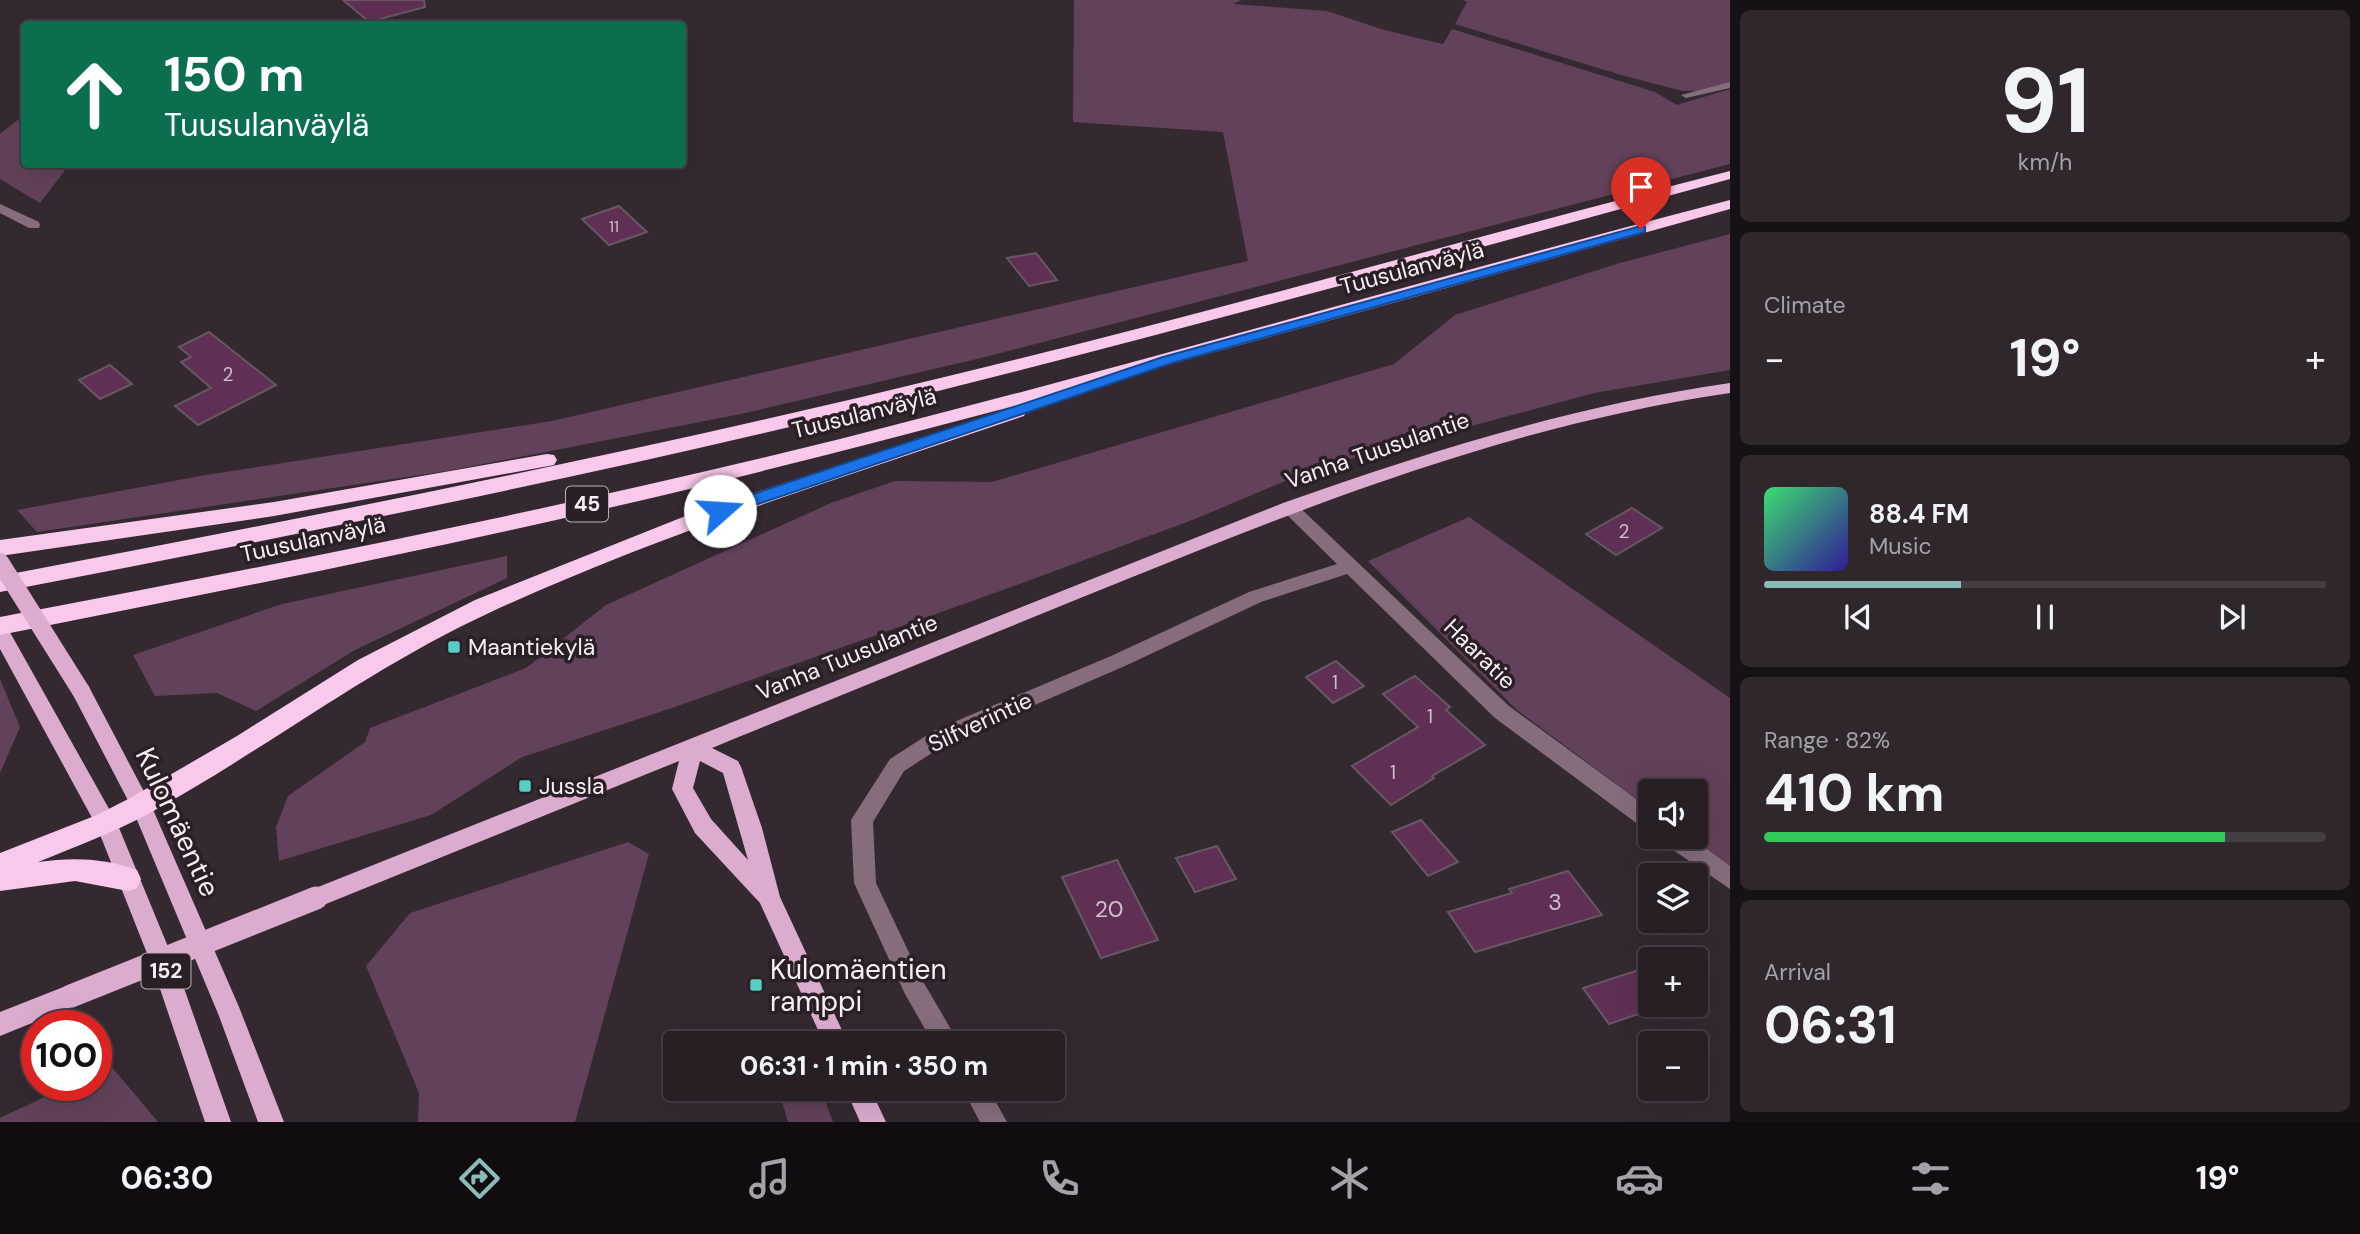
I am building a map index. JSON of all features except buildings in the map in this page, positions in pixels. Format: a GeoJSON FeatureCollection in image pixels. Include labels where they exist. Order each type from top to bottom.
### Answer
{"type":"FeatureCollection","features":[{"type":"Feature","properties":{"kind":"highway","name":"Tuusulanväylä"},"geometry":{"type":"LineString","coordinates":[[0,584],[413,504],[712,439],[1008,367],[1730,175]]}},
{"type":"Feature","properties":{"kind":"highway","name":"Tuusulanväylä"},"geometry":{"type":"LineString","coordinates":[[0,626],[428,540],[690,481],[1168,360],[1730,204]]}},
{"type":"Feature","properties":{"kind":"highway"},"geometry":{"type":"LineString","coordinates":[[0,865],[106,823],[141,805],[246,743],[366,666],[483,606],[695,520],[1168,360]]}},
{"type":"Feature","properties":{"kind":"highway"},"geometry":{"type":"LineString","coordinates":[[0,548],[84,538],[392,489],[556,458],[712,439]]}},
{"type":"Feature","properties":{"kind":"highway"},"geometry":{"type":"LineString","coordinates":[[0,879],[75,869],[128,879]]}},
{"type":"Feature","properties":{"kind":"main road","name":"Vanha Tuusulantie"},"geometry":{"type":"LineString","coordinates":[[0,1024],[693,748],[1289,506],[1431,456],[1497,437],[1627,405],[1730,388]]}},
{"type":"Feature","properties":{"kind":"main road","name":"Kulomäentie"},"geometry":{"type":"LineString","coordinates":[[0,562],[82,691],[141,805],[230,1015],[271,1122]]}},
{"type":"Feature","properties":{"kind":"main road","name":"152"},"geometry":{"type":"LineString","coordinates":[[0,632],[106,823],[166,971],[218,1122]]}},
{"type":"Feature","properties":{"kind":"main road"},"geometry":{"type":"LineString","coordinates":[[769,898],[703,826],[682,789],[693,748],[731,767],[751,828],[769,898],[830,1031]]}},
{"type":"Feature","properties":{"kind":"main road"},"geometry":{"type":"LineString","coordinates":[[863,1101],[873,1122]]}},
{"type":"Feature","properties":{"kind":"street"},"geometry":{"type":"LineString","coordinates":[[1686,95],[1730,85]]}},
{"type":"Feature","properties":{"kind":"street"},"geometry":{"type":"LineString","coordinates":[[0,208],[34,225]]}},
{"type":"Feature","properties":{"kind":"street","name":"Haaratie"},"geometry":{"type":"LineString","coordinates":[[1289,506],[1502,712],[1638,812]]}},
{"type":"Feature","properties":{"kind":"street","name":"Silfverintie"},"geometry":{"type":"LineString","coordinates":[[940,1031],[913,986],[865,883],[862,820],[897,765],[942,736],[1118,661],[1255,597],[1310,582],[1350,566]]}},
{"type":"Feature","properties":{"kind":"street"},"geometry":{"type":"LineString","coordinates":[[1689,849],[1730,879]]}},
{"type":"Feature","properties":{"kind":"street"},"geometry":{"type":"LineString","coordinates":[[982,1101],[994,1122]]}},
{"type":"Feature","properties":{"kind":"shaded area"},"geometry":{"type":"Polygon","coordinates":[[[1074,0],[1241,0],[1233,4],[1327,11],[1384,30],[1443,44],[1452,29],[1655,92],[1677,105],[1730,89],[1730,164],[981,358],[741,414],[447,471],[37,532],[17,510],[206,475],[552,421],[1248,261],[1223,132],[1073,122],[1074,0]]]}},
{"type":"Feature","properties":{"kind":"shaded area"},"geometry":{"type":"Polygon","coordinates":[[[1462,0],[1730,0],[1730,83],[1697,91],[1683,91],[1621,75],[1455,24],[1467,2],[1462,0]]]}},
{"type":"Feature","properties":{"kind":"shaded area"},"geometry":{"type":"Polygon","coordinates":[[[21,117],[21,168],[67,168],[40,203],[0,179],[0,134],[21,117]]]}},
{"type":"Feature","properties":{"kind":"shaded area"},"geometry":{"type":"Polygon","coordinates":[[[1730,234],[1730,370],[1594,393],[1316,468],[1195,519],[1003,590],[669,709],[522,757],[431,815],[279,861],[276,827],[288,796],[365,742],[370,728],[526,668],[606,605],[831,503],[895,481],[992,482],[1394,364],[1455,315],[1620,263],[1730,234]]]}},
{"type":"Feature","properties":{"kind":"shaded area"},"geometry":{"type":"Polygon","coordinates":[[[1469,517],[1730,698],[1730,868],[1704,849],[1708,849],[1708,779],[1638,779],[1638,800],[1517,710],[1368,561],[1469,517]]]}},
{"type":"Feature","properties":{"kind":"shaded area"},"geometry":{"type":"Polygon","coordinates":[[[507,556],[507,578],[355,650],[256,711],[217,693],[155,696],[133,655],[282,604],[507,556]]]}},
{"type":"Feature","properties":{"kind":"shaded area"},"geometry":{"type":"Polygon","coordinates":[[[0,679],[20,727],[0,773],[0,679]]]}},
{"type":"Feature","properties":{"kind":"shaded area"},"geometry":{"type":"Polygon","coordinates":[[[628,842],[649,854],[575,1122],[418,1122],[419,1093],[366,966],[410,913],[628,842]]]}},
{"type":"Feature","properties":{"kind":"shaded area"},"geometry":{"type":"Polygon","coordinates":[[[112,1067],[158,1122],[0,1122],[0,1118],[36,1101],[112,1101],[112,1067]]]}},
{"type":"Feature","properties":{"kind":"shaded area"},"geometry":{"type":"Polygon","coordinates":[[[782,1101],[825,1101],[833,1122],[788,1122],[782,1101]]]}},
{"type":"Feature","properties":{"kind":"place","name":"Maantiekylä"},"geometry":{"type":"Point","coordinates":[454,647]}},
{"type":"Feature","properties":{"kind":"place","name":"Jussla"},"geometry":{"type":"Point","coordinates":[525,786]}},
{"type":"Feature","properties":{"kind":"place","name":"Kulomäentien ramppi"},"geometry":{"type":"Point","coordinates":[756,985]}},
{"type":"Feature","properties":{"kind":"route"},"geometry":{"type":"LineString","coordinates":[[720,511],[1168,360],[1641,229]]}}]}
